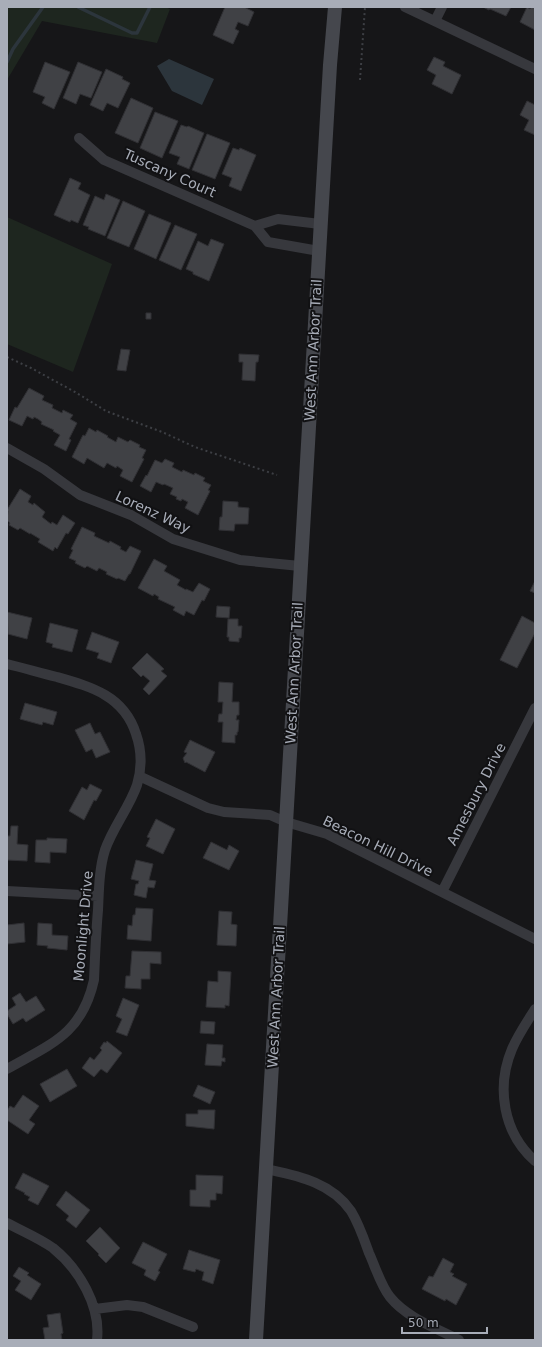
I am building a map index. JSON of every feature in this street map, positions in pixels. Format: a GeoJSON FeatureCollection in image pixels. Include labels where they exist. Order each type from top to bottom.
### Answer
{"type":"FeatureCollection","features":[{"type":"Feature","properties":{"kind":"street","name":"West Ann Arbor Trail"},"geometry":{"type":"LineString","coordinates":[[256,1340],[320,224],[335,7]]}},
{"type":"Feature","properties":{"kind":"street"},"geometry":{"type":"LineString","coordinates":[[406,7],[535,69]]}},
{"type":"Feature","properties":{"kind":"street"},"geometry":{"type":"LineString","coordinates":[[435,21],[442,7]]}},
{"type":"Feature","properties":{"kind":"street","name":"Tuscany Court"},"geometry":{"type":"LineString","coordinates":[[79,138],[104,160],[255,226],[268,242],[319,251]]}},
{"type":"Feature","properties":{"kind":"street"},"geometry":{"type":"LineString","coordinates":[[255,226],[278,219],[320,224]]}},
{"type":"Feature","properties":{"kind":"street","name":"Lorenz Way"},"geometry":{"type":"LineString","coordinates":[[7,448],[44,469],[80,495],[131,515],[173,539],[240,560],[300,566]]}},
{"type":"Feature","properties":{"kind":"street"},"geometry":{"type":"LineString","coordinates":[[7,664],[86,686],[106,695],[116,703],[129,718],[139,741],[141,761],[139,776]]}},
{"type":"Feature","properties":{"kind":"street","name":"Amesbury Drive"},"geometry":{"type":"LineString","coordinates":[[442,892],[534,715]]}},
{"type":"Feature","properties":{"kind":"street","name":"Beacon Hill Drive"},"geometry":{"type":"LineString","coordinates":[[139,776],[208,808],[224,812],[270,815],[286,822],[327,834],[535,939]]}},
{"type":"Feature","properties":{"kind":"street","name":"Moonlight Drive"},"geometry":{"type":"LineString","coordinates":[[7,1069],[62,1036],[74,1024],[83,1011],[90,996],[94,980],[98,896],[105,851],[111,836],[134,793],[139,776]]}},
{"type":"Feature","properties":{"kind":"street"},"geometry":{"type":"LineString","coordinates":[[7,891],[98,896]]}},
{"type":"Feature","properties":{"kind":"street"},"geometry":{"type":"LineString","coordinates":[[535,1009],[512,1048],[505,1073],[503,1092],[505,1108],[516,1138],[524,1150],[535,1161]]}},
{"type":"Feature","properties":{"kind":"street"},"geometry":{"type":"LineString","coordinates":[[266,1170],[307,1179],[325,1188],[339,1198],[359,1225],[374,1266],[389,1296],[404,1311],[459,1340]]}},
{"type":"Feature","properties":{"kind":"street"},"geometry":{"type":"LineString","coordinates":[[7,1223],[53,1248],[77,1274],[95,1309],[97,1340]]}},
{"type":"Feature","properties":{"kind":"street"},"geometry":{"type":"LineString","coordinates":[[95,1309],[127,1305],[143,1307],[193,1327]]}},
{"type":"Feature","properties":{"kind":"path"},"geometry":{"type":"LineString","coordinates":[[360,80],[365,7]]}},
{"type":"Feature","properties":{"kind":"path"},"geometry":{"type":"LineString","coordinates":[[7,357],[31,368],[106,411],[162,432],[195,447],[277,475]]}},
{"type":"Feature","properties":{"kind":"shaded area"},"geometry":{"type":"Polygon","coordinates":[[[7,7],[165,7],[170,9],[157,43],[42,21],[7,80],[7,7]]]}},
{"type":"Feature","properties":{"kind":"shaded area"},"geometry":{"type":"Polygon","coordinates":[[[169,59],[214,79],[202,105],[172,91],[157,66],[169,59]]]}},
{"type":"Feature","properties":{"kind":"shaded area"},"geometry":{"type":"Polygon","coordinates":[[[7,217],[112,264],[73,372],[7,344],[7,217]]]}},
{"type":"Feature","properties":{"kind":"building"},"geometry":{"type":"Polygon","coordinates":[[[225,7],[244,7],[254,12],[248,26],[238,22],[235,29],[239,31],[233,44],[213,35],[225,7]]]}},
{"type":"Feature","properties":{"kind":"building"},"geometry":{"type":"Polygon","coordinates":[[[483,7],[511,7],[506,16],[483,7]]]}},
{"type":"Feature","properties":{"kind":"building"},"geometry":{"type":"Polygon","coordinates":[[[527,7],[530,9],[531,7],[535,7],[535,30],[520,22],[527,7]]]}},
{"type":"Feature","properties":{"kind":"building"},"geometry":{"type":"Polygon","coordinates":[[[434,57],[445,62],[443,66],[461,75],[452,94],[432,84],[436,75],[427,70],[434,57]]]}},
{"type":"Feature","properties":{"kind":"building"},"geometry":{"type":"Polygon","coordinates":[[[45,62],[70,72],[54,109],[42,103],[45,97],[33,92],[45,62]]]}},
{"type":"Feature","properties":{"kind":"building"},"geometry":{"type":"Polygon","coordinates":[[[78,62],[102,72],[91,98],[80,94],[76,104],[63,98],[78,62]]]}},
{"type":"Feature","properties":{"kind":"building"},"geometry":{"type":"Polygon","coordinates":[[[106,69],[123,77],[122,79],[130,83],[118,108],[107,103],[103,111],[90,105],[106,69]]]}},
{"type":"Feature","properties":{"kind":"building"},"geometry":{"type":"Polygon","coordinates":[[[131,98],[153,108],[138,143],[115,133],[131,98]]]}},
{"type":"Feature","properties":{"kind":"building"},"geometry":{"type":"Polygon","coordinates":[[[527,101],[535,105],[535,135],[524,130],[529,120],[520,115],[527,101]]]}},
{"type":"Feature","properties":{"kind":"building"},"geometry":{"type":"Polygon","coordinates":[[[155,112],[178,121],[162,158],[140,148],[155,112]]]}},
{"type":"Feature","properties":{"kind":"building"},"geometry":{"type":"Polygon","coordinates":[[[181,125],[188,126],[204,133],[189,169],[177,164],[180,157],[169,153],[181,125]]]}},
{"type":"Feature","properties":{"kind":"building"},"geometry":{"type":"Polygon","coordinates":[[[207,134],[230,143],[215,179],[192,170],[207,134]]]}},
{"type":"Feature","properties":{"kind":"building"},"geometry":{"type":"Polygon","coordinates":[[[233,148],[239,150],[240,148],[256,155],[241,191],[229,186],[232,178],[222,174],[233,148]]]}},
{"type":"Feature","properties":{"kind":"building"},"geometry":{"type":"Polygon","coordinates":[[[70,178],[81,183],[78,189],[90,195],[78,223],[71,220],[70,222],[54,215],[70,178]]]}},
{"type":"Feature","properties":{"kind":"building"},"geometry":{"type":"Polygon","coordinates":[[[106,194],[120,200],[105,236],[88,229],[89,227],[83,225],[95,196],[104,200],[106,194]]]}},
{"type":"Feature","properties":{"kind":"building"},"geometry":{"type":"Polygon","coordinates":[[[123,201],[145,211],[129,247],[107,238],[123,201]]]}},
{"type":"Feature","properties":{"kind":"building"},"geometry":{"type":"Polygon","coordinates":[[[149,214],[171,223],[156,259],[134,249],[149,214]]]}},
{"type":"Feature","properties":{"kind":"building"},"geometry":{"type":"Polygon","coordinates":[[[175,225],[197,234],[181,270],[159,260],[175,225]]]}},
{"type":"Feature","properties":{"kind":"building"},"geometry":{"type":"Polygon","coordinates":[[[211,239],[224,244],[209,281],[186,269],[198,241],[208,246],[211,239]]]}},
{"type":"Feature","properties":{"kind":"building"},"geometry":{"type":"Polygon","coordinates":[[[146,313],[151,313],[151,319],[146,319],[146,313]]]}},
{"type":"Feature","properties":{"kind":"building"},"geometry":{"type":"Polygon","coordinates":[[[121,349],[130,350],[126,371],[117,370],[121,349]]]}},
{"type":"Feature","properties":{"kind":"building"},"geometry":{"type":"Polygon","coordinates":[[[239,354],[259,355],[258,362],[256,362],[255,381],[242,380],[243,362],[239,362],[239,354]]]}},
{"type":"Feature","properties":{"kind":"building"},"geometry":{"type":"Polygon","coordinates":[[[29,388],[44,396],[42,400],[53,405],[52,408],[62,413],[63,410],[73,415],[70,419],[77,423],[69,439],[71,440],[66,451],[54,445],[60,435],[53,431],[54,430],[41,424],[42,422],[38,419],[34,417],[33,419],[27,416],[22,426],[9,420],[15,407],[17,408],[29,388]]]}},
{"type":"Feature","properties":{"kind":"building"},"geometry":{"type":"Polygon","coordinates":[[[89,428],[96,432],[97,430],[116,442],[118,437],[128,442],[130,440],[146,450],[142,458],[144,459],[132,482],[120,476],[123,470],[117,466],[116,468],[107,463],[104,468],[87,458],[84,464],[72,457],[83,435],[85,436],[89,428]]]}},
{"type":"Feature","properties":{"kind":"building"},"geometry":{"type":"Polygon","coordinates":[[[165,459],[174,463],[172,467],[182,472],[183,470],[194,475],[195,473],[205,478],[203,481],[211,485],[208,490],[210,491],[198,515],[185,508],[188,502],[182,499],[181,501],[176,499],[177,497],[170,494],[173,488],[156,482],[151,492],[140,486],[155,460],[162,463],[165,459]]]}},
{"type":"Feature","properties":{"kind":"building"},"geometry":{"type":"Polygon","coordinates":[[[20,489],[31,496],[28,502],[33,505],[34,503],[45,512],[42,517],[51,524],[52,522],[57,525],[63,515],[75,523],[68,534],[66,533],[57,549],[55,547],[53,551],[38,542],[40,539],[30,533],[20,528],[18,530],[9,525],[10,523],[7,520],[7,510],[20,489]]]}},
{"type":"Feature","properties":{"kind":"building"},"geometry":{"type":"Polygon","coordinates":[[[223,501],[238,502],[238,507],[249,508],[248,524],[235,524],[234,531],[219,530],[223,501]]]}},
{"type":"Feature","properties":{"kind":"building"},"geometry":{"type":"Polygon","coordinates":[[[82,527],[95,533],[94,536],[109,543],[110,541],[121,547],[120,549],[126,552],[130,546],[141,551],[125,581],[106,574],[107,572],[99,568],[97,571],[87,566],[85,568],[69,558],[73,550],[71,549],[82,527]]]}},
{"type":"Feature","properties":{"kind":"building"},"geometry":{"type":"Polygon","coordinates":[[[154,559],[167,566],[164,571],[180,580],[177,585],[186,590],[193,592],[199,583],[210,589],[194,615],[186,611],[184,616],[173,610],[175,607],[158,599],[159,597],[154,594],[153,596],[138,588],[154,559]]]}},
{"type":"Feature","properties":{"kind":"building"},"geometry":{"type":"Polygon","coordinates":[[[535,581],[535,593],[530,591],[535,581]]]}},
{"type":"Feature","properties":{"kind":"building"},"geometry":{"type":"Polygon","coordinates":[[[217,606],[230,607],[229,618],[216,617],[217,606]]]}},
{"type":"Feature","properties":{"kind":"building"},"geometry":{"type":"Polygon","coordinates":[[[7,612],[32,618],[27,639],[8,634],[7,612]]]}},
{"type":"Feature","properties":{"kind":"building"},"geometry":{"type":"Polygon","coordinates":[[[522,616],[535,623],[535,633],[517,668],[500,660],[522,616]]]}},
{"type":"Feature","properties":{"kind":"building"},"geometry":{"type":"Polygon","coordinates":[[[228,619],[238,619],[238,626],[242,626],[241,638],[239,638],[239,642],[229,641],[229,637],[227,637],[228,619]]]}},
{"type":"Feature","properties":{"kind":"building"},"geometry":{"type":"Polygon","coordinates":[[[50,623],[78,630],[72,652],[52,647],[53,644],[46,642],[50,623]]]}},
{"type":"Feature","properties":{"kind":"building"},"geometry":{"type":"Polygon","coordinates":[[[92,632],[119,642],[111,663],[97,658],[99,653],[86,649],[92,632]]]}},
{"type":"Feature","properties":{"kind":"building"},"geometry":{"type":"Polygon","coordinates":[[[147,653],[164,669],[161,671],[167,676],[149,695],[143,689],[150,681],[143,675],[141,677],[132,668],[147,653]]]}},
{"type":"Feature","properties":{"kind":"building"},"geometry":{"type":"Polygon","coordinates":[[[219,682],[233,683],[232,702],[239,702],[239,715],[237,715],[236,720],[239,720],[238,732],[237,735],[235,735],[235,743],[222,742],[223,722],[218,722],[219,714],[222,714],[223,702],[218,702],[219,682]]]}},
{"type":"Feature","properties":{"kind":"building"},"geometry":{"type":"Polygon","coordinates":[[[25,703],[57,712],[53,725],[43,722],[42,725],[20,719],[25,703]]]}},
{"type":"Feature","properties":{"kind":"building"},"geometry":{"type":"Polygon","coordinates":[[[90,723],[95,734],[100,732],[110,752],[96,758],[92,749],[86,752],[75,730],[90,723]]]}},
{"type":"Feature","properties":{"kind":"building"},"geometry":{"type":"Polygon","coordinates":[[[190,740],[215,752],[205,772],[186,762],[185,763],[183,758],[187,753],[184,752],[190,740]]]}},
{"type":"Feature","properties":{"kind":"building"},"geometry":{"type":"Polygon","coordinates":[[[90,784],[102,790],[96,801],[94,800],[84,820],[69,811],[82,787],[87,790],[90,784]]]}},
{"type":"Feature","properties":{"kind":"building"},"geometry":{"type":"Polygon","coordinates":[[[156,819],[175,829],[163,854],[146,846],[150,838],[147,837],[156,819]]]}},
{"type":"Feature","properties":{"kind":"building"},"geometry":{"type":"Polygon","coordinates":[[[11,826],[18,826],[17,844],[28,845],[27,861],[7,860],[7,836],[10,836],[11,826]]]}},
{"type":"Feature","properties":{"kind":"building"},"geometry":{"type":"Polygon","coordinates":[[[47,838],[67,839],[66,853],[50,852],[50,863],[35,862],[36,840],[47,840],[47,838]]]}},
{"type":"Feature","properties":{"kind":"building"},"geometry":{"type":"Polygon","coordinates":[[[211,842],[227,850],[229,845],[239,851],[229,870],[203,858],[211,842]]]}},
{"type":"Feature","properties":{"kind":"building"},"geometry":{"type":"Polygon","coordinates":[[[136,860],[153,864],[149,880],[156,881],[154,888],[148,887],[146,898],[134,895],[136,884],[138,884],[139,881],[131,879],[136,860]]]}},
{"type":"Feature","properties":{"kind":"building"},"geometry":{"type":"Polygon","coordinates":[[[136,908],[153,909],[151,941],[127,939],[128,925],[132,926],[133,915],[135,915],[136,908]]]}},
{"type":"Feature","properties":{"kind":"building"},"geometry":{"type":"Polygon","coordinates":[[[219,911],[232,912],[231,924],[237,925],[236,946],[217,945],[219,911]]]}},
{"type":"Feature","properties":{"kind":"building"},"geometry":{"type":"Polygon","coordinates":[[[24,923],[25,942],[7,944],[7,925],[24,923]]]}},
{"type":"Feature","properties":{"kind":"building"},"geometry":{"type":"Polygon","coordinates":[[[38,923],[52,924],[52,935],[68,936],[67,950],[47,948],[48,946],[37,945],[38,923]]]}},
{"type":"Feature","properties":{"kind":"building"},"geometry":{"type":"Polygon","coordinates":[[[132,951],[161,952],[161,964],[150,963],[150,979],[141,979],[141,989],[125,988],[126,976],[130,976],[132,951]]]}},
{"type":"Feature","properties":{"kind":"building"},"geometry":{"type":"Polygon","coordinates":[[[218,971],[231,972],[229,1006],[225,1005],[225,1008],[206,1007],[208,981],[218,982],[218,971]]]}},
{"type":"Feature","properties":{"kind":"building"},"geometry":{"type":"Polygon","coordinates":[[[20,993],[26,1002],[36,996],[45,1010],[26,1022],[23,1018],[13,1024],[7,1014],[7,1011],[16,1005],[12,998],[20,993]]]}},
{"type":"Feature","properties":{"kind":"building"},"geometry":{"type":"Polygon","coordinates":[[[123,998],[139,1005],[127,1036],[116,1032],[122,1019],[116,1016],[123,998]]]}},
{"type":"Feature","properties":{"kind":"building"},"geometry":{"type":"Polygon","coordinates":[[[201,1021],[215,1022],[214,1034],[200,1033],[201,1021]]]}},
{"type":"Feature","properties":{"kind":"building"},"geometry":{"type":"Polygon","coordinates":[[[107,1041],[122,1053],[107,1073],[101,1069],[94,1077],[82,1068],[90,1057],[94,1060],[102,1050],[100,1048],[104,1042],[106,1043],[107,1041]]]}},
{"type":"Feature","properties":{"kind":"building"},"geometry":{"type":"Polygon","coordinates":[[[207,1044],[223,1045],[222,1058],[225,1058],[225,1062],[222,1061],[221,1066],[205,1065],[207,1044]]]}},
{"type":"Feature","properties":{"kind":"building"},"geometry":{"type":"Polygon","coordinates":[[[67,1069],[77,1086],[50,1102],[40,1084],[67,1069]]]}},
{"type":"Feature","properties":{"kind":"building"},"geometry":{"type":"Polygon","coordinates":[[[198,1085],[215,1092],[210,1104],[193,1096],[198,1085]]]}},
{"type":"Feature","properties":{"kind":"building"},"geometry":{"type":"Polygon","coordinates":[[[23,1095],[39,1106],[29,1120],[35,1124],[28,1134],[7,1120],[7,1111],[10,1106],[14,1108],[23,1095]]]}},
{"type":"Feature","properties":{"kind":"building"},"geometry":{"type":"Polygon","coordinates":[[[198,1110],[215,1110],[214,1129],[186,1126],[186,1114],[198,1114],[198,1110]]]}},
{"type":"Feature","properties":{"kind":"building"},"geometry":{"type":"Polygon","coordinates":[[[23,1173],[49,1186],[38,1205],[28,1200],[30,1197],[24,1194],[25,1193],[15,1188],[23,1173]]]}},
{"type":"Feature","properties":{"kind":"building"},"geometry":{"type":"Polygon","coordinates":[[[196,1175],[223,1176],[222,1194],[216,1193],[216,1200],[210,1200],[210,1207],[190,1206],[190,1190],[196,1190],[196,1175]]]}},
{"type":"Feature","properties":{"kind":"building"},"geometry":{"type":"Polygon","coordinates":[[[66,1191],[90,1210],[76,1228],[66,1220],[69,1216],[56,1205],[66,1191]]]}},
{"type":"Feature","properties":{"kind":"building"},"geometry":{"type":"Polygon","coordinates":[[[100,1227],[120,1248],[106,1263],[86,1241],[100,1227]]]}},
{"type":"Feature","properties":{"kind":"building"},"geometry":{"type":"Polygon","coordinates":[[[143,1242],[167,1254],[158,1271],[160,1272],[155,1281],[144,1275],[146,1270],[132,1263],[143,1242]]]}},
{"type":"Feature","properties":{"kind":"building"},"geometry":{"type":"Polygon","coordinates":[[[189,1250],[220,1260],[213,1284],[202,1280],[204,1272],[196,1269],[195,1272],[183,1269],[189,1250]]]}},
{"type":"Feature","properties":{"kind":"building"},"geometry":{"type":"Polygon","coordinates":[[[443,1258],[454,1264],[450,1272],[454,1274],[452,1276],[467,1284],[456,1305],[422,1289],[429,1276],[433,1277],[443,1258]]]}},
{"type":"Feature","properties":{"kind":"building"},"geometry":{"type":"Polygon","coordinates":[[[19,1267],[29,1273],[27,1275],[41,1284],[31,1300],[15,1290],[21,1281],[13,1276],[19,1267]]]}},
{"type":"Feature","properties":{"kind":"building"},"geometry":{"type":"Polygon","coordinates":[[[60,1313],[63,1333],[61,1334],[62,1340],[45,1340],[43,1328],[49,1327],[47,1315],[60,1313]]]}},
{"type":"Feature","properties":{"kind":"waterway"},"geometry":{"type":"LineString","coordinates":[[7,62],[13,49],[43,7]]}},
{"type":"Feature","properties":{"kind":"waterway"},"geometry":{"type":"LineString","coordinates":[[78,7],[132,33],[137,33],[150,7]]}}]}
